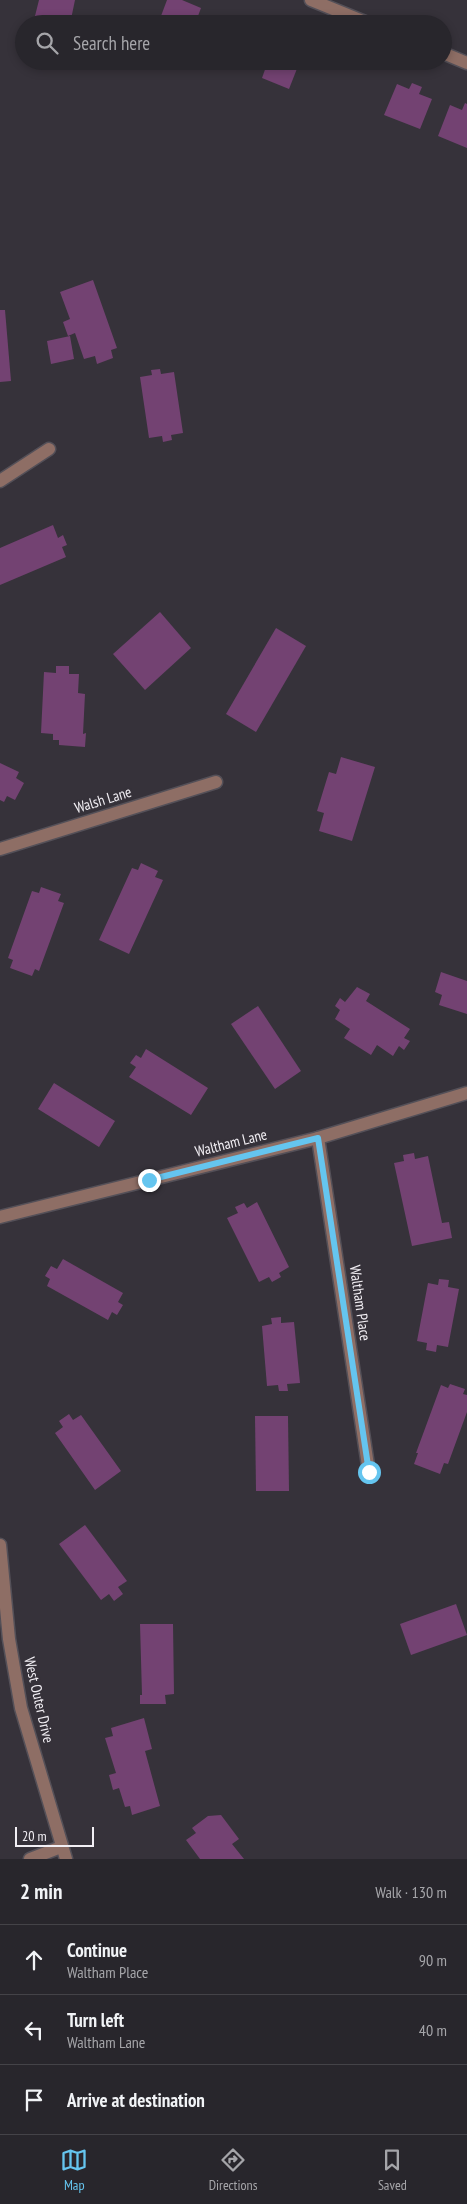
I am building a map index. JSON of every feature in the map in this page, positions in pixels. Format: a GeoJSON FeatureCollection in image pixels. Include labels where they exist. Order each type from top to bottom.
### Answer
{"type":"FeatureCollection","features":[{"type":"Feature","properties":{"kind":"street"},"geometry":{"type":"LineString","coordinates":[[311,0],[348,15]]}},
{"type":"Feature","properties":{"kind":"street"},"geometry":{"type":"LineString","coordinates":[[452,57],[467,63]]}},
{"type":"Feature","properties":{"kind":"street"},"geometry":{"type":"LineString","coordinates":[[0,481],[50,449]]}},
{"type":"Feature","properties":{"kind":"street","name":"Walsh Lane"},"geometry":{"type":"LineString","coordinates":[[0,849],[216,782]]}},
{"type":"Feature","properties":{"kind":"street","name":"Waltham Lane"},"geometry":{"type":"LineString","coordinates":[[0,1216],[318,1138],[467,1093]]}},
{"type":"Feature","properties":{"kind":"street","name":"Waltham Place"},"geometry":{"type":"LineString","coordinates":[[318,1138],[369,1472]]}},
{"type":"Feature","properties":{"kind":"street","name":"West Outer Drive"},"geometry":{"type":"LineString","coordinates":[[0,1545],[10,1639],[22,1708],[66,1859]]}},
{"type":"Feature","properties":{"kind":"street"},"geometry":{"type":"LineString","coordinates":[[30,1859],[61,1847]]}},
{"type":"Feature","properties":{"kind":"building"},"geometry":{"type":"Polygon","coordinates":[[[39,0],[75,0],[72,15],[35,15],[39,0]]]}},
{"type":"Feature","properties":{"kind":"building"},"geometry":{"type":"Polygon","coordinates":[[[167,0],[182,0],[201,8],[198,15],[161,15],[167,0]]]}},
{"type":"Feature","properties":{"kind":"building"},"geometry":{"type":"Polygon","coordinates":[[[265,70],[296,70],[289,89],[262,78],[265,70]]]}},
{"type":"Feature","properties":{"kind":"building"},"geometry":{"type":"Polygon","coordinates":[[[412,83],[422,87],[419,94],[432,99],[420,129],[384,115],[397,84],[409,89],[412,83]]]}},
{"type":"Feature","properties":{"kind":"building"},"geometry":{"type":"Polygon","coordinates":[[[465,103],[467,104],[467,148],[438,136],[450,105],[462,110],[465,103]]]}},
{"type":"Feature","properties":{"kind":"building"},"geometry":{"type":"Polygon","coordinates":[[[93,280],[117,348],[111,350],[113,358],[97,364],[95,356],[84,359],[75,333],[68,336],[63,322],[70,319],[60,292],[93,280]]]}},
{"type":"Feature","properties":{"kind":"building"},"geometry":{"type":"Polygon","coordinates":[[[0,310],[5,310],[11,381],[0,382],[0,310]]]}},
{"type":"Feature","properties":{"kind":"building"},"geometry":{"type":"Polygon","coordinates":[[[70,336],[74,359],[51,364],[47,341],[70,336]]]}},
{"type":"Feature","properties":{"kind":"building"},"geometry":{"type":"Polygon","coordinates":[[[160,369],[161,374],[174,372],[183,433],[171,435],[172,440],[163,442],[162,436],[149,438],[140,377],[152,375],[151,370],[160,369]]]}},
{"type":"Feature","properties":{"kind":"building"},"geometry":{"type":"Polygon","coordinates":[[[53,525],[58,538],[63,535],[67,545],[62,547],[66,557],[0,585],[0,548],[53,525]]]}},
{"type":"Feature","properties":{"kind":"building"},"geometry":{"type":"Polygon","coordinates":[[[160,612],[191,648],[145,690],[113,654],[160,612]]]}},
{"type":"Feature","properties":{"kind":"building"},"geometry":{"type":"Polygon","coordinates":[[[276,628],[306,646],[256,732],[226,714],[276,628]]]}},
{"type":"Feature","properties":{"kind":"building"},"geometry":{"type":"Polygon","coordinates":[[[56,666],[69,666],[69,674],[79,674],[78,693],[85,694],[83,734],[86,733],[85,747],[59,745],[59,740],[53,740],[53,734],[41,733],[44,672],[56,673],[56,666]]]}},
{"type":"Feature","properties":{"kind":"building"},"geometry":{"type":"Polygon","coordinates":[[[341,757],[375,767],[352,841],[319,831],[324,813],[317,811],[329,772],[336,774],[341,757]]]}},
{"type":"Feature","properties":{"kind":"building"},"geometry":{"type":"Polygon","coordinates":[[[0,763],[19,772],[16,778],[24,783],[15,800],[7,796],[4,802],[0,800],[0,763]]]}},
{"type":"Feature","properties":{"kind":"building"},"geometry":{"type":"Polygon","coordinates":[[[141,863],[158,871],[155,877],[163,880],[129,954],[99,940],[132,868],[138,870],[141,863]]]}},
{"type":"Feature","properties":{"kind":"building"},"geometry":{"type":"Polygon","coordinates":[[[41,887],[61,894],[58,901],[64,903],[39,971],[35,969],[32,976],[10,968],[13,960],[8,958],[32,891],[39,893],[41,887]]]}},
{"type":"Feature","properties":{"kind":"building"},"geometry":{"type":"Polygon","coordinates":[[[441,972],[467,981],[467,1014],[439,1005],[442,995],[435,992],[441,972]]]}},
{"type":"Feature","properties":{"kind":"building"},"geometry":{"type":"Polygon","coordinates":[[[357,987],[370,994],[366,1001],[410,1029],[404,1038],[410,1041],[404,1050],[399,1046],[393,1056],[377,1045],[371,1055],[344,1038],[350,1029],[335,1019],[340,1010],[335,1006],[340,998],[345,1002],[357,987]]]}},
{"type":"Feature","properties":{"kind":"building"},"geometry":{"type":"Polygon","coordinates":[[[258,1006],[301,1071],[275,1089],[231,1024],[258,1006]]]}},
{"type":"Feature","properties":{"kind":"building"},"geometry":{"type":"Polygon","coordinates":[[[146,1049],[208,1088],[191,1115],[129,1077],[136,1067],[130,1063],[136,1055],[141,1058],[146,1049]]]}},
{"type":"Feature","properties":{"kind":"building"},"geometry":{"type":"Polygon","coordinates":[[[54,1083],[115,1121],[99,1147],[38,1109],[54,1083]]]}},
{"type":"Feature","properties":{"kind":"building"},"geometry":{"type":"Polygon","coordinates":[[[414,1153],[415,1159],[428,1156],[442,1223],[449,1222],[452,1238],[412,1246],[394,1163],[404,1161],[403,1155],[414,1153]]]}},
{"type":"Feature","properties":{"kind":"building"},"geometry":{"type":"Polygon","coordinates":[[[257,1202],[289,1267],[279,1273],[281,1277],[272,1282],[269,1277],[259,1282],[227,1218],[238,1213],[235,1207],[244,1203],[247,1208],[257,1202]]]}},
{"type":"Feature","properties":{"kind":"building"},"geometry":{"type":"Polygon","coordinates":[[[63,1259],[123,1293],[118,1302],[123,1305],[117,1315],[112,1312],[108,1320],[47,1286],[50,1279],[45,1276],[51,1266],[57,1269],[63,1259]]]}},
{"type":"Feature","properties":{"kind":"building"},"geometry":{"type":"Polygon","coordinates":[[[439,1279],[449,1280],[448,1287],[459,1289],[448,1347],[437,1345],[436,1352],[426,1350],[427,1343],[417,1341],[428,1283],[438,1285],[439,1279]]]}},
{"type":"Feature","properties":{"kind":"building"},"geometry":{"type":"Polygon","coordinates":[[[281,1317],[281,1323],[294,1322],[300,1383],[287,1384],[288,1391],[279,1391],[278,1385],[267,1386],[262,1326],[272,1324],[271,1318],[281,1317]]]}},
{"type":"Feature","properties":{"kind":"building"},"geometry":{"type":"Polygon","coordinates":[[[450,1384],[465,1389],[463,1394],[467,1395],[467,1412],[448,1464],[444,1463],[440,1474],[414,1464],[418,1453],[416,1453],[441,1385],[448,1388],[450,1384]]]}},
{"type":"Feature","properties":{"kind":"building"},"geometry":{"type":"Polygon","coordinates":[[[69,1414],[73,1420],[81,1415],[121,1471],[95,1490],[55,1433],[63,1427],[59,1421],[69,1414]]]}},
{"type":"Feature","properties":{"kind":"building"},"geometry":{"type":"Polygon","coordinates":[[[255,1416],[288,1416],[289,1491],[256,1491],[255,1416]]]}},
{"type":"Feature","properties":{"kind":"building"},"geometry":{"type":"Polygon","coordinates":[[[85,1525],[127,1581],[118,1587],[123,1594],[114,1601],[109,1594],[101,1600],[59,1544],[85,1525]]]}},
{"type":"Feature","properties":{"kind":"building"},"geometry":{"type":"Polygon","coordinates":[[[456,1604],[467,1635],[411,1655],[400,1624],[456,1604]]]}},
{"type":"Feature","properties":{"kind":"building"},"geometry":{"type":"Polygon","coordinates":[[[140,1624],[173,1624],[174,1694],[165,1695],[166,1704],[140,1704],[140,1695],[142,1695],[140,1624]]]}},
{"type":"Feature","properties":{"kind":"building"},"geometry":{"type":"Polygon","coordinates":[[[144,1718],[152,1749],[145,1751],[160,1806],[132,1815],[130,1806],[125,1807],[119,1788],[113,1790],[109,1775],[116,1773],[105,1738],[113,1736],[111,1728],[144,1718]]]}},
{"type":"Feature","properties":{"kind":"building"},"geometry":{"type":"Polygon","coordinates":[[[221,1815],[239,1839],[232,1844],[244,1859],[200,1859],[186,1840],[196,1833],[192,1828],[208,1816],[221,1815]]]}},
{"type":"Feature","properties":{"kind":"route"},"geometry":{"type":"LineString","coordinates":[[149,1180],[318,1138],[369,1472]]}}]}
